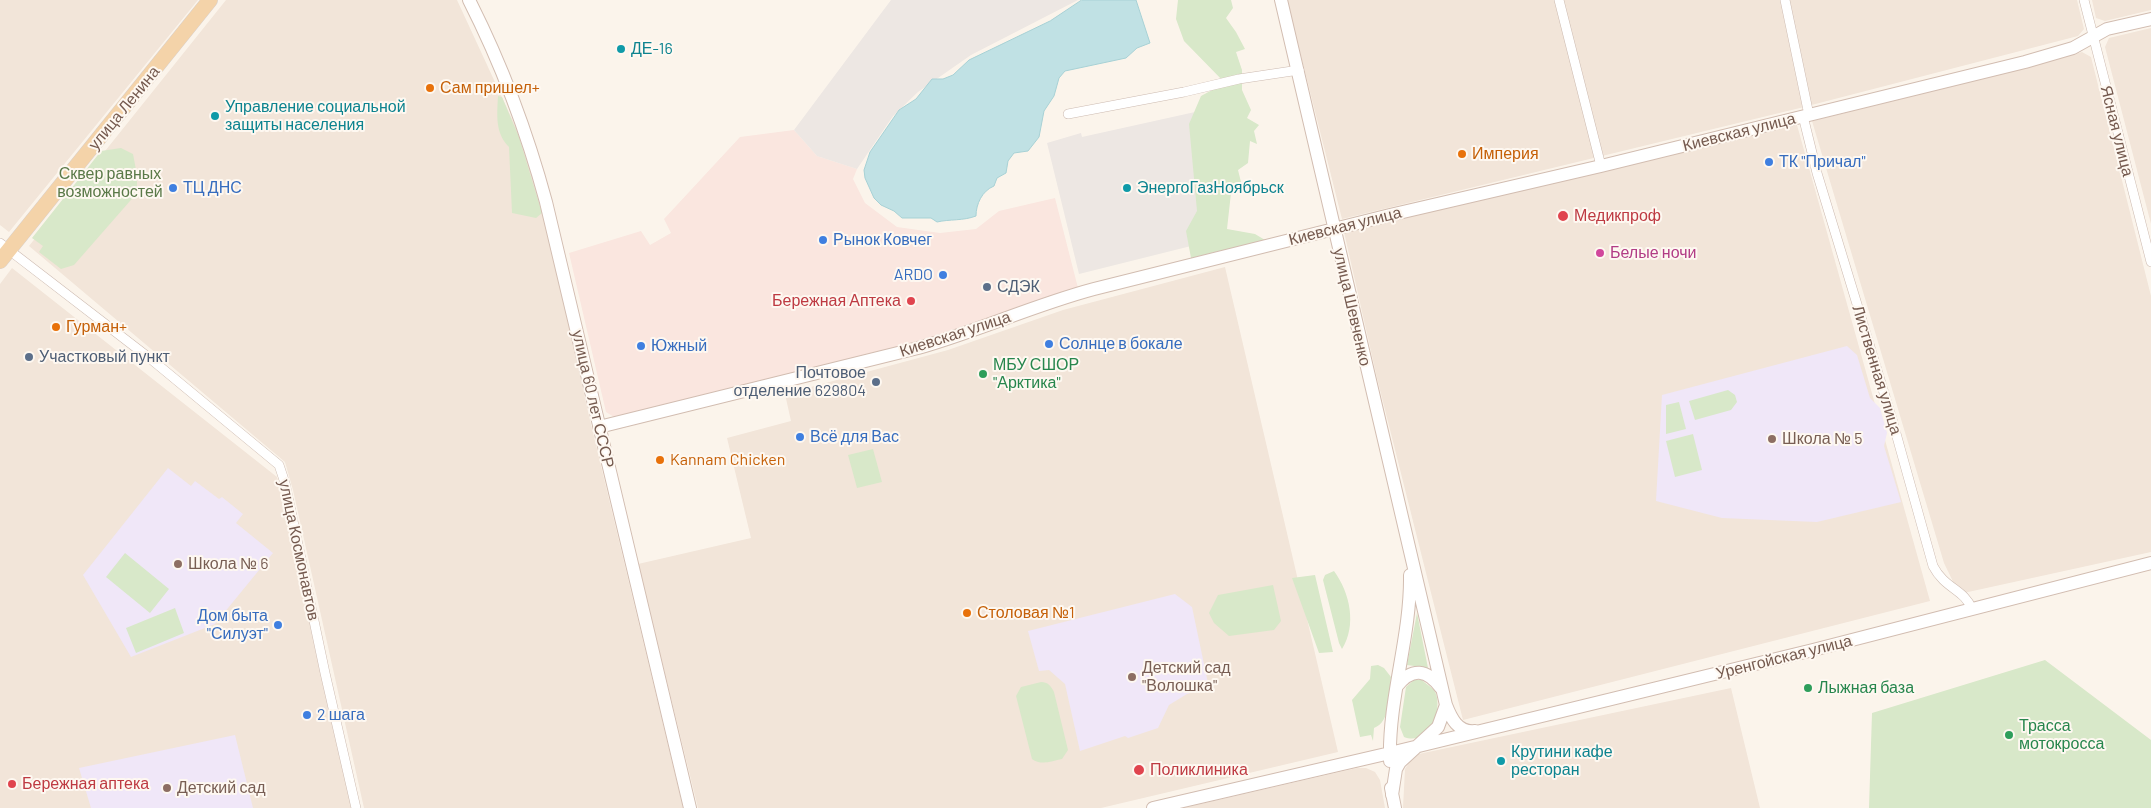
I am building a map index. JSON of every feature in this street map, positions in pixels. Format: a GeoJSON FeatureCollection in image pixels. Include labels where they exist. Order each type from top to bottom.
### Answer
{"type":"FeatureCollection","features":[{"type":"Feature","properties":{"kind":"main road","name":"улица Ленина"},"geometry":{"type":"LineString","coordinates":[[3,251],[210,0]]}},
{"type":"Feature","properties":{"kind":"street","name":"улица 60 лет СССР"},"geometry":{"type":"LineString","coordinates":[[469,0],[498,60],[532,150],[576,322],[599,427],[690,808]]}},
{"type":"Feature","properties":{"kind":"street","name":"улица Шевченко"},"geometry":{"type":"LineString","coordinates":[[1281,0],[1299,70],[1409,555]]}},
{"type":"Feature","properties":{"kind":"street"},"geometry":{"type":"LineString","coordinates":[[1559,0],[1601,166]]}},
{"type":"Feature","properties":{"kind":"street","name":"Лиственная улица"},"geometry":{"type":"LineString","coordinates":[[1785,0],[1817,173],[1892,419],[1933,566],[1943,582],[1964,596],[1972,609]]}},
{"type":"Feature","properties":{"kind":"street","name":"Ясная улица"},"geometry":{"type":"LineString","coordinates":[[2084,0],[2151,262]]}},
{"type":"Feature","properties":{"kind":"street","name":"Киевская улица"},"geometry":{"type":"LineString","coordinates":[[599,427],[951,339],[1067,296],[1334,229],[2025,62],[2073,48],[2107,29],[2151,19]]}},
{"type":"Feature","properties":{"kind":"street"},"geometry":{"type":"LineString","coordinates":[[1068,114],[1299,70]]}},
{"type":"Feature","properties":{"kind":"street","name":"улица Космонавтов"},"geometry":{"type":"LineString","coordinates":[[3,251],[152,360],[279,465],[285,483],[324,673],[356,808]]}},
{"type":"Feature","properties":{"kind":"street"},"geometry":{"type":"LineString","coordinates":[[1394,808],[1390,753],[1392,720],[1409,607],[1409,555]]}},
{"type":"Feature","properties":{"kind":"street"},"geometry":{"type":"LineString","coordinates":[[1392,795],[1396,769],[1406,755],[1427,739],[1438,727],[1445,701],[1409,555]]}},
{"type":"Feature","properties":{"kind":"street","name":"Уренгойская улица"},"geometry":{"type":"LineString","coordinates":[[1153,808],[1482,731],[1813,650],[2151,563]]}},
{"type":"Feature","properties":{"kind":"street"},"geometry":{"type":"LineString","coordinates":[[1397,686],[1406,676],[1422,673],[1437,683],[1451,718],[1461,728],[1470,732],[1482,731]]}},
{"type":"Feature","properties":{"kind":"street"},"geometry":{"type":"LineString","coordinates":[[1392,720],[1398,740],[1404,746],[1415,747]]}},
{"type":"Feature","properties":{"kind":"shaded area"},"geometry":{"type":"Polygon","coordinates":[[[0,0],[198,0],[9,232],[0,225],[0,0]]]}},
{"type":"Feature","properties":{"kind":"shaded area"},"geometry":{"type":"Polygon","coordinates":[[[226,0],[457,0],[525,147],[544,213],[589,416],[683,808],[364,808],[293,490],[285,462],[29,246],[226,0]]]}},
{"type":"Feature","properties":{"kind":"shaded area"},"geometry":{"type":"Polygon","coordinates":[[[891,0],[1078,0],[971,55],[918,92],[893,116],[857,169],[817,156],[794,130],[891,0]]]}},
{"type":"Feature","properties":{"kind":"shaded area"},"geometry":{"type":"Polygon","coordinates":[[[1287,0],[2077,0],[2084,29],[2078,36],[1800,108],[1342,219],[1287,0]]]}},
{"type":"Feature","properties":{"kind":"shaded area"},"geometry":{"type":"Polygon","coordinates":[[[2092,0],[2151,0],[2151,10],[2105,21],[2096,18],[2092,0]]]}},
{"type":"Feature","properties":{"kind":"shaded area"},"geometry":{"type":"Polygon","coordinates":[[[2151,28],[2151,224],[2105,47],[2109,38],[2151,28]]]}},
{"type":"Feature","properties":{"kind":"shaded area"},"geometry":{"type":"Polygon","coordinates":[[[2082,52],[2091,57],[2151,296],[2151,552],[1959,594],[1944,563],[1812,121],[2082,52]]]}},
{"type":"Feature","properties":{"kind":"shaded area"},"geometry":{"type":"Polygon","coordinates":[[[1195,112],[1223,238],[1079,274],[1047,143],[1081,133],[1082,137],[1195,112]]]}},
{"type":"Feature","properties":{"kind":"shaded area"},"geometry":{"type":"Polygon","coordinates":[[[1797,125],[1930,601],[1463,720],[1377,378],[1344,232],[1797,125]]]}},
{"type":"Feature","properties":{"kind":"shaded area"},"geometry":{"type":"Polygon","coordinates":[[[794,130],[817,156],[857,169],[853,179],[865,203],[897,227],[940,233],[976,229],[999,211],[1055,198],[1078,288],[927,339],[614,417],[606,412],[569,253],[641,231],[650,245],[671,233],[664,219],[740,137],[794,130]]]}},
{"type":"Feature","properties":{"kind":"shaded area"},"geometry":{"type":"Polygon","coordinates":[[[1225,267],[1338,752],[1101,808],[698,808],[638,564],[751,538],[727,438],[791,421],[785,394],[948,350],[1063,310],[1225,267]]]}},
{"type":"Feature","properties":{"kind":"shaded area"},"geometry":{"type":"Polygon","coordinates":[[[12,268],[277,477],[352,808],[0,808],[0,284],[12,268]]]}},
{"type":"Feature","properties":{"kind":"shaded area","name":"Школа № 5"},"geometry":{"type":"Polygon","coordinates":[[[1847,346],[1857,355],[1870,398],[1880,408],[1887,433],[1884,446],[1901,502],[1817,522],[1722,518],[1656,501],[1662,395],[1847,346]]]}},
{"type":"Feature","properties":{"kind":"shaded area","name":"Школа № 6"},"geometry":{"type":"Polygon","coordinates":[[[168,468],[191,486],[195,481],[219,499],[222,497],[243,514],[236,523],[273,553],[215,624],[131,657],[83,575],[168,468]]]}},
{"type":"Feature","properties":{"kind":"shaded area","name":"Детский сад \"Волошка\""},"geometry":{"type":"Polygon","coordinates":[[[1175,594],[1192,607],[1209,688],[1187,694],[1169,705],[1158,728],[1128,738],[1125,736],[1080,751],[1065,684],[1049,670],[1039,671],[1028,631],[1175,594]]]}},
{"type":"Feature","properties":{"kind":"shaded area"},"geometry":{"type":"Polygon","coordinates":[[[1731,688],[1760,808],[1403,808],[1405,769],[1414,755],[1731,688]]]}},
{"type":"Feature","properties":{"kind":"shaded area","name":"Детский сад"},"geometry":{"type":"Polygon","coordinates":[[[235,735],[253,808],[91,808],[79,768],[235,735]]]}},
{"type":"Feature","properties":{"kind":"shaded area"},"geometry":{"type":"Polygon","coordinates":[[[1357,768],[1366,768],[1375,772],[1380,780],[1385,808],[1183,808],[1357,768]]]}},
{"type":"Feature","properties":{"kind":"green space"},"geometry":{"type":"Polygon","coordinates":[[[1178,0],[1231,0],[1233,8],[1226,18],[1245,49],[1236,52],[1242,70],[1242,90],[1251,110],[1247,118],[1259,125],[1254,131],[1257,144],[1250,141],[1248,163],[1238,170],[1241,182],[1231,193],[1227,229],[1255,234],[1265,240],[1191,258],[1186,231],[1197,211],[1189,124],[1201,96],[1225,83],[1184,41],[1176,19],[1178,0]]]}},
{"type":"Feature","properties":{"kind":"green space"},"geometry":{"type":"Polygon","coordinates":[[[498,96],[502,97],[519,137],[542,213],[536,218],[512,213],[509,147],[504,142],[499,130],[497,117],[498,96]]]}},
{"type":"Feature","properties":{"kind":"green space","name":"Сквер равных возможностей"},"geometry":{"type":"Polygon","coordinates":[[[121,148],[133,154],[137,175],[137,193],[74,265],[61,269],[39,252],[43,246],[32,238],[101,151],[121,148]]]}},
{"type":"Feature","properties":{"kind":"green space"},"geometry":{"type":"Polygon","coordinates":[[[1728,390],[1735,395],[1737,402],[1731,410],[1695,420],[1689,401],[1728,390]]]}},
{"type":"Feature","properties":{"kind":"green space"},"geometry":{"type":"Polygon","coordinates":[[[1679,402],[1686,429],[1666,434],[1666,405],[1679,402]]]}},
{"type":"Feature","properties":{"kind":"green space"},"geometry":{"type":"Polygon","coordinates":[[[1693,434],[1702,470],[1675,477],[1666,441],[1693,434]]]}},
{"type":"Feature","properties":{"kind":"green space"},"geometry":{"type":"Polygon","coordinates":[[[873,449],[882,482],[857,488],[848,455],[873,449]]]}},
{"type":"Feature","properties":{"kind":"green space"},"geometry":{"type":"Polygon","coordinates":[[[125,553],[169,589],[150,613],[106,577],[125,553]]]}},
{"type":"Feature","properties":{"kind":"green space"},"geometry":{"type":"Polygon","coordinates":[[[1334,571],[1344,589],[1350,609],[1347,640],[1342,649],[1323,580],[1325,575],[1334,571]]]}},
{"type":"Feature","properties":{"kind":"green space"},"geometry":{"type":"Polygon","coordinates":[[[1315,575],[1333,652],[1319,653],[1292,578],[1315,575]]]}},
{"type":"Feature","properties":{"kind":"green space"},"geometry":{"type":"Polygon","coordinates":[[[1273,585],[1281,621],[1274,630],[1229,636],[1214,623],[1209,613],[1218,595],[1273,585]]]}},
{"type":"Feature","properties":{"kind":"green space"},"geometry":{"type":"Polygon","coordinates":[[[175,608],[184,633],[136,653],[126,628],[175,608]]]}},
{"type":"Feature","properties":{"kind":"green space"},"geometry":{"type":"Polygon","coordinates":[[[1417,613],[1428,668],[1407,665],[1417,613]]]}},
{"type":"Feature","properties":{"kind":"green space","name":"Трасса мотокросса"},"geometry":{"type":"Polygon","coordinates":[[[2045,660],[2151,740],[2151,808],[1869,808],[1872,713],[2045,660]]]}},
{"type":"Feature","properties":{"kind":"green space"},"geometry":{"type":"Polygon","coordinates":[[[1378,665],[1384,668],[1391,677],[1388,706],[1384,720],[1374,728],[1373,741],[1371,735],[1360,737],[1352,700],[1370,679],[1371,666],[1378,665]]]}},
{"type":"Feature","properties":{"kind":"green space"},"geometry":{"type":"Polygon","coordinates":[[[1414,680],[1422,680],[1434,690],[1437,697],[1437,706],[1436,715],[1427,731],[1413,739],[1404,737],[1400,727],[1406,687],[1414,680]]]}},
{"type":"Feature","properties":{"kind":"green space"},"geometry":{"type":"Polygon","coordinates":[[[1041,682],[1049,685],[1054,692],[1068,750],[1062,759],[1043,763],[1032,759],[1016,696],[1021,687],[1041,682]]]}},
{"type":"Feature","properties":{"kind":"water"},"geometry":{"type":"Polygon","coordinates":[[[1082,0],[1136,0],[1150,43],[1137,48],[1126,58],[1065,71],[1059,78],[1054,96],[1044,111],[1039,137],[1028,151],[1014,153],[1008,161],[1006,173],[997,178],[994,186],[980,198],[976,216],[937,222],[931,218],[902,218],[894,211],[881,205],[874,198],[865,178],[864,170],[870,152],[899,110],[916,99],[932,79],[943,79],[953,75],[969,60],[1050,21],[1082,0]]]}},
{"type":"Feature","properties":{"kind":"place","name":"ДЕ-16"},"geometry":{"type":"Point","coordinates":[621,49]}},
{"type":"Feature","properties":{"kind":"place","name":"Сам пришел+"},"geometry":{"type":"Point","coordinates":[430,88]}},
{"type":"Feature","properties":{"kind":"place","name":"Управление социальной защиты населения"},"geometry":{"type":"Point","coordinates":[215,116]}},
{"type":"Feature","properties":{"kind":"place","name":"Империя"},"geometry":{"type":"Point","coordinates":[1462,154]}},
{"type":"Feature","properties":{"kind":"place","name":"ТК \"Причал\""},"geometry":{"type":"Point","coordinates":[1769,162]}},
{"type":"Feature","properties":{"kind":"place","name":"ТЦ ДНС"},"geometry":{"type":"Point","coordinates":[173,188]}},
{"type":"Feature","properties":{"kind":"place","name":"ЭнергоГазНоябрьск"},"geometry":{"type":"Point","coordinates":[1127,188]}},
{"type":"Feature","properties":{"kind":"place","name":"Медикпроф"},"geometry":{"type":"Point","coordinates":[1563,216]}},
{"type":"Feature","properties":{"kind":"place","name":"Рынок Ковчег"},"geometry":{"type":"Point","coordinates":[823,240]}},
{"type":"Feature","properties":{"kind":"place","name":"Белые ночи"},"geometry":{"type":"Point","coordinates":[1600,253]}},
{"type":"Feature","properties":{"kind":"place","name":"ARDO"},"geometry":{"type":"Point","coordinates":[943,275]}},
{"type":"Feature","properties":{"kind":"place","name":"СДЭК"},"geometry":{"type":"Point","coordinates":[987,287]}},
{"type":"Feature","properties":{"kind":"place","name":"Бережная Аптека"},"geometry":{"type":"Point","coordinates":[911,301]}},
{"type":"Feature","properties":{"kind":"place","name":"Гурман+"},"geometry":{"type":"Point","coordinates":[56,327]}},
{"type":"Feature","properties":{"kind":"place","name":"Солнце в бокале"},"geometry":{"type":"Point","coordinates":[1049,344]}},
{"type":"Feature","properties":{"kind":"place","name":"Южный"},"geometry":{"type":"Point","coordinates":[641,346]}},
{"type":"Feature","properties":{"kind":"place","name":"Участковый пункт"},"geometry":{"type":"Point","coordinates":[29,357]}},
{"type":"Feature","properties":{"kind":"place","name":"МБУ СШОР \"Арктика\""},"geometry":{"type":"Point","coordinates":[983,374]}},
{"type":"Feature","properties":{"kind":"place","name":"Почтовое отделение 629804"},"geometry":{"type":"Point","coordinates":[876,382]}},
{"type":"Feature","properties":{"kind":"place","name":"Всё для Вас"},"geometry":{"type":"Point","coordinates":[800,437]}},
{"type":"Feature","properties":{"kind":"place","name":"Школа № 5"},"geometry":{"type":"Point","coordinates":[1772,439]}},
{"type":"Feature","properties":{"kind":"place","name":"Kannam Chicken"},"geometry":{"type":"Point","coordinates":[660,460]}},
{"type":"Feature","properties":{"kind":"place","name":"Школа № 6"},"geometry":{"type":"Point","coordinates":[178,564]}},
{"type":"Feature","properties":{"kind":"place","name":"Столовая №1"},"geometry":{"type":"Point","coordinates":[967,613]}},
{"type":"Feature","properties":{"kind":"place","name":"Дом быта \"Силуэт\""},"geometry":{"type":"Point","coordinates":[278,625]}},
{"type":"Feature","properties":{"kind":"place","name":"Детский сад \"Волошка\""},"geometry":{"type":"Point","coordinates":[1132,677]}},
{"type":"Feature","properties":{"kind":"place","name":"Лыжная база"},"geometry":{"type":"Point","coordinates":[1808,688]}},
{"type":"Feature","properties":{"kind":"place","name":"2 шага"},"geometry":{"type":"Point","coordinates":[307,715]}},
{"type":"Feature","properties":{"kind":"place","name":"Трасса мотокросса"},"geometry":{"type":"Point","coordinates":[2009,735]}},
{"type":"Feature","properties":{"kind":"place","name":"Крутини кафе ресторан"},"geometry":{"type":"Point","coordinates":[1501,761]}},
{"type":"Feature","properties":{"kind":"place","name":"Поликлиника"},"geometry":{"type":"Point","coordinates":[1139,770]}},
{"type":"Feature","properties":{"kind":"place","name":"Бережная аптека"},"geometry":{"type":"Point","coordinates":[12,784]}},
{"type":"Feature","properties":{"kind":"place","name":"Детский сад"},"geometry":{"type":"Point","coordinates":[167,788]}}]}
